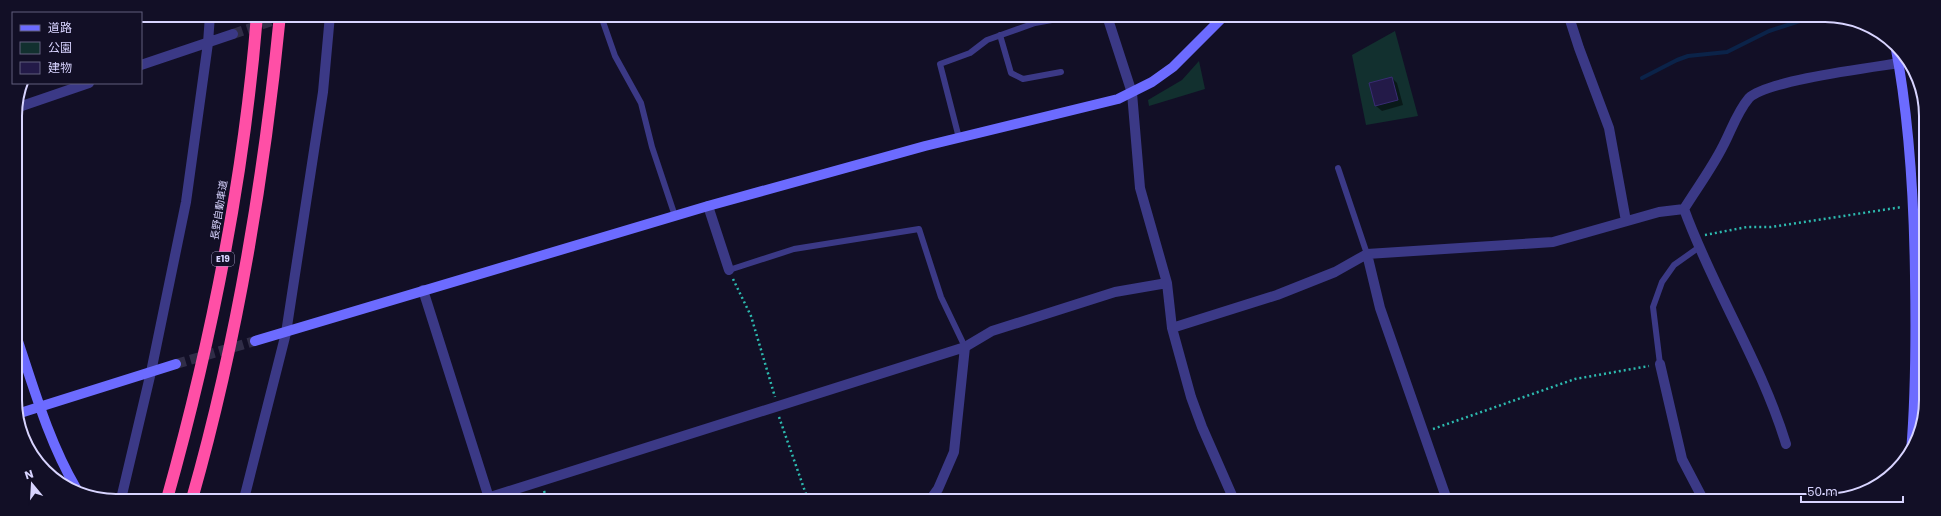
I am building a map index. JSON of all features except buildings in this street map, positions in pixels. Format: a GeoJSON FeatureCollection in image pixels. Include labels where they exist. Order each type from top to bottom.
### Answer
{"type":"FeatureCollection","features":[{"type":"Feature","properties":{"kind":"highway","name":"長野自動車道"},"geometry":{"type":"LineString","coordinates":[[168,494],[198,379],[226,245],[253,67],[256,22]]}},
{"type":"Feature","properties":{"kind":"highway","name":"E19"},"geometry":{"type":"LineString","coordinates":[[193,494],[222,379],[250,248],[264,156],[279,22]]}},
{"type":"Feature","properties":{"kind":"street"},"geometry":{"type":"LineString","coordinates":[[122,494],[151,372],[186,202],[208,43],[210,22]]}},
{"type":"Feature","properties":{"kind":"street"},"geometry":{"type":"LineString","coordinates":[[245,494],[286,333],[323,92],[329,22]]}},
{"type":"Feature","properties":{"kind":"street"},"geometry":{"type":"LineString","coordinates":[[1109,22],[1132,93],[1140,188],[1167,283],[1172,328],[1196,412],[1231,494]]}},
{"type":"Feature","properties":{"kind":"street"},"geometry":{"type":"LineString","coordinates":[[255,341],[708,206],[959,138],[1118,99],[1152,82],[1173,67],[1218,22]]}},
{"type":"Feature","properties":{"kind":"street"},"geometry":{"type":"LineString","coordinates":[[1571,22],[1609,128],[1626,221]]}},
{"type":"Feature","properties":{"kind":"street"},"geometry":{"type":"LineString","coordinates":[[142,65],[233,34]]}},
{"type":"Feature","properties":{"kind":"street"},"geometry":{"type":"LineString","coordinates":[[1684,209],[1722,148],[1740,112],[1750,98],[1762,90],[1813,77],[1902,63]]}},
{"type":"Feature","properties":{"kind":"street"},"geometry":{"type":"LineString","coordinates":[[1902,63],[1913,205],[1916,424]]}},
{"type":"Feature","properties":{"kind":"street"},"geometry":{"type":"LineString","coordinates":[[23,106],[86,84]]}},
{"type":"Feature","properties":{"kind":"street"},"geometry":{"type":"LineString","coordinates":[[708,206],[729,270]]}},
{"type":"Feature","properties":{"kind":"street"},"geometry":{"type":"LineString","coordinates":[[1172,328],[1277,295],[1335,272],[1367,254],[1553,242],[1659,212],[1684,209]]}},
{"type":"Feature","properties":{"kind":"street"},"geometry":{"type":"LineString","coordinates":[[1684,209],[1698,248],[1776,411],[1786,444]]}},
{"type":"Feature","properties":{"kind":"street"},"geometry":{"type":"LineString","coordinates":[[1367,254],[1380,308],[1445,494]]}},
{"type":"Feature","properties":{"kind":"street"},"geometry":{"type":"LineString","coordinates":[[502,494],[965,347],[992,331],[1115,292],[1167,283]]}},
{"type":"Feature","properties":{"kind":"street"},"geometry":{"type":"LineString","coordinates":[[423,290],[484,494]]}},
{"type":"Feature","properties":{"kind":"street"},"geometry":{"type":"LineString","coordinates":[[934,494],[954,452],[965,347]]}},
{"type":"Feature","properties":{"kind":"street"},"geometry":{"type":"LineString","coordinates":[[22,355],[62,464],[73,483]]}},
{"type":"Feature","properties":{"kind":"street"},"geometry":{"type":"LineString","coordinates":[[23,412],[176,364]]}},
{"type":"Feature","properties":{"kind":"street"},"geometry":{"type":"LineString","coordinates":[[1660,364],[1682,459],[1700,494]]}},
{"type":"Feature","properties":{"kind":"lane"},"geometry":{"type":"LineString","coordinates":[[603,22],[615,56],[641,103],[652,147],[675,216]]}},
{"type":"Feature","properties":{"kind":"lane"},"geometry":{"type":"LineString","coordinates":[[959,138],[940,64],[970,53],[987,40],[1041,22]]}},
{"type":"Feature","properties":{"kind":"lane"},"geometry":{"type":"LineString","coordinates":[[1000,35],[1011,73],[1023,79],[1061,72]]}},
{"type":"Feature","properties":{"kind":"lane"},"geometry":{"type":"LineString","coordinates":[[1338,168],[1367,254]]}},
{"type":"Feature","properties":{"kind":"lane"},"geometry":{"type":"LineString","coordinates":[[729,270],[794,249],[918,229],[941,297],[965,347]]}},
{"type":"Feature","properties":{"kind":"lane"},"geometry":{"type":"LineString","coordinates":[[1660,364],[1653,307],[1662,282],[1674,265],[1698,248]]}},
{"type":"Feature","properties":{"kind":"path"},"geometry":{"type":"LineString","coordinates":[[1694,236],[1747,227],[1771,226],[1913,205]]}},
{"type":"Feature","properties":{"kind":"path"},"geometry":{"type":"LineString","coordinates":[[729,270],[751,316],[774,393],[776,408],[806,494]]}},
{"type":"Feature","properties":{"kind":"path"},"geometry":{"type":"LineString","coordinates":[[1423,432],[1575,379],[1660,364]]}},
{"type":"Feature","properties":{"kind":"green space"},"geometry":{"type":"Polygon","coordinates":[[[1395,31],[1418,116],[1366,125],[1352,55],[1395,31]]]}},
{"type":"Feature","properties":{"kind":"green space"},"geometry":{"type":"Polygon","coordinates":[[[1199,61],[1205,89],[1149,106],[1148,100],[1182,80],[1199,61]]]}},
{"type":"Feature","properties":{"kind":"waterway"},"geometry":{"type":"LineString","coordinates":[[1642,78],[1688,56],[1727,52],[1769,31],[1797,22]]}},
{"type":"Feature","properties":{"kind":"tunnel"},"geometry":{"type":"LineString","coordinates":[[233,34],[269,22]]}},
{"type":"Feature","properties":{"kind":"tunnel"},"geometry":{"type":"LineString","coordinates":[[176,364],[255,341]]}}]}
